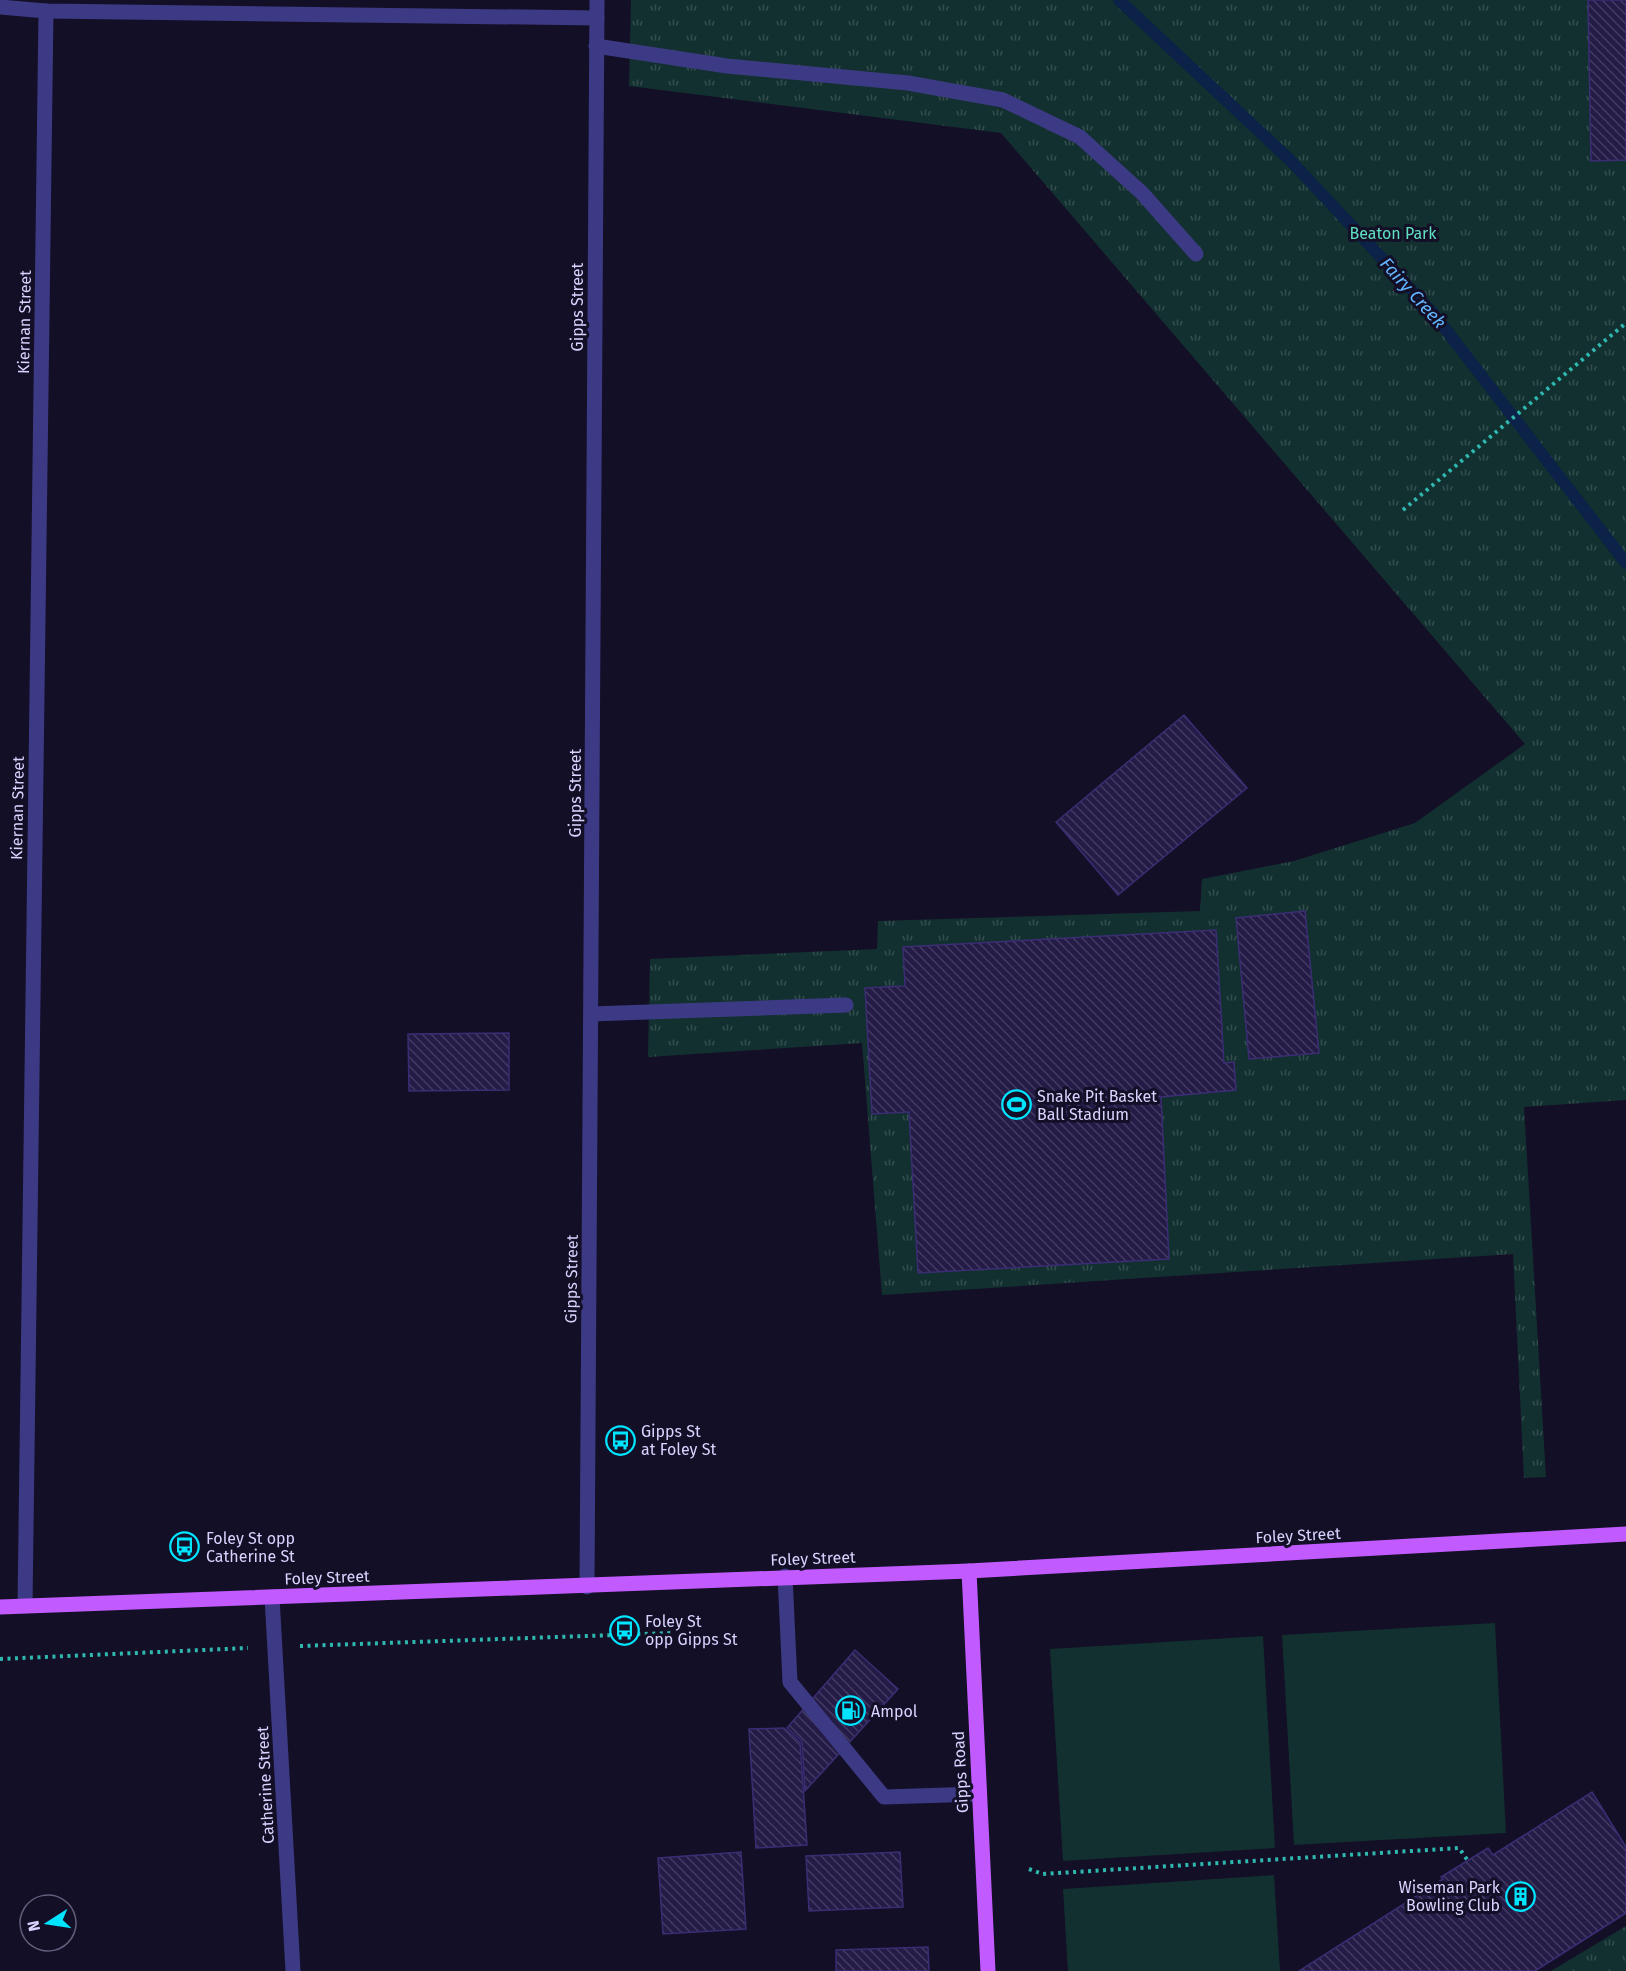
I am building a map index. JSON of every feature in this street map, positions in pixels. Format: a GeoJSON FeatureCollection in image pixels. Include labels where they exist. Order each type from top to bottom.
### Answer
{"type":"FeatureCollection","features":[{"type":"Feature","properties":{"kind":"main road","name":"Foley Street"},"geometry":{"type":"LineString","coordinates":[[0,1607],[587,1587],[785,1576],[969,1571],[1626,1534]]}},
{"type":"Feature","properties":{"kind":"main road","name":"Gipps Road"},"geometry":{"type":"LineString","coordinates":[[969,1571],[988,1971]]}},
{"type":"Feature","properties":{"kind":"street","name":"Gipps Street"},"geometry":{"type":"LineString","coordinates":[[587,1587],[597,0]]}},
{"type":"Feature","properties":{"kind":"street"},"geometry":{"type":"LineString","coordinates":[[0,7],[46,11],[597,18]]}},
{"type":"Feature","properties":{"kind":"street","name":"Kiernan Street"},"geometry":{"type":"LineString","coordinates":[[26,1606],[46,11]]}},
{"type":"Feature","properties":{"kind":"street"},"geometry":{"type":"LineString","coordinates":[[597,46],[727,66],[908,83],[1003,100],[1080,137],[1142,193],[1196,254]]}},
{"type":"Feature","properties":{"kind":"street"},"geometry":{"type":"LineString","coordinates":[[591,1014],[846,1005]]}},
{"type":"Feature","properties":{"kind":"street"},"geometry":{"type":"LineString","coordinates":[[785,1576],[790,1682],[884,1797],[979,1794]]}},
{"type":"Feature","properties":{"kind":"street","name":"Catherine Street"},"geometry":{"type":"LineString","coordinates":[[272,1597],[293,1971]]}},
{"type":"Feature","properties":{"kind":"path"},"geometry":{"type":"LineString","coordinates":[[1402,510],[1626,323]]}},
{"type":"Feature","properties":{"kind":"path"},"geometry":{"type":"LineString","coordinates":[[0,1659],[672,1633]]}},
{"type":"Feature","properties":{"kind":"path"},"geometry":{"type":"LineString","coordinates":[[1029,1869],[1043,1874],[1459,1848],[1467,1861]]}},
{"type":"Feature","properties":{"kind":"green space","name":"Beaton Park"},"geometry":{"type":"Polygon","coordinates":[[[631,0],[1626,0],[1626,1100],[1524,1107],[1546,1477],[1524,1478],[1513,1254],[882,1295],[862,1043],[648,1057],[650,959],[877,949],[878,921],[1200,911],[1202,879],[1294,861],[1415,823],[1525,744],[1001,133],[629,86],[631,0]]]}},
{"type":"Feature","properties":{"kind":"green space"},"geometry":{"type":"Polygon","coordinates":[[[1495,1623],[1506,1833],[1294,1845],[1282,1635],[1495,1623]]]}},
{"type":"Feature","properties":{"kind":"green space"},"geometry":{"type":"Polygon","coordinates":[[[1263,1636],[1275,1848],[1063,1861],[1050,1649],[1263,1636]]]}},
{"type":"Feature","properties":{"kind":"green space"},"geometry":{"type":"Polygon","coordinates":[[[1274,1875],[1280,1971],[1068,1971],[1063,1889],[1274,1875]]]}},
{"type":"Feature","properties":{"kind":"green space"},"geometry":{"type":"Polygon","coordinates":[[[1626,1926],[1626,1971],[1551,1971],[1626,1926]]]}},
{"type":"Feature","properties":{"kind":"building"},"geometry":{"type":"Polygon","coordinates":[[[1588,0],[1626,0],[1626,160],[1591,161],[1588,0]]]}},
{"type":"Feature","properties":{"kind":"building"},"geometry":{"type":"Polygon","coordinates":[[[1184,715],[1247,788],[1118,895],[1056,822],[1184,715]]]}},
{"type":"Feature","properties":{"kind":"building"},"geometry":{"type":"Polygon","coordinates":[[[1305,911],[1319,1053],[1249,1059],[1236,918],[1305,911]]]}},
{"type":"Feature","properties":{"kind":"building","name":"Snake Pit Basket Ball Stadium"},"geometry":{"type":"Polygon","coordinates":[[[1216,930],[1224,1063],[1234,1062],[1236,1090],[1161,1097],[1169,1259],[918,1273],[909,1112],[872,1114],[865,988],[905,986],[903,947],[1216,930]]]}},
{"type":"Feature","properties":{"kind":"building"},"geometry":{"type":"Polygon","coordinates":[[[509,1033],[509,1090],[409,1091],[408,1034],[509,1033]]]}},
{"type":"Feature","properties":{"kind":"building"},"geometry":{"type":"Polygon","coordinates":[[[855,1650],[898,1689],[805,1791],[802,1741],[787,1728],[855,1650]]]}},
{"type":"Feature","properties":{"kind":"building"},"geometry":{"type":"Polygon","coordinates":[[[784,1728],[800,1742],[807,1845],[756,1848],[749,1729],[784,1728]]]}},
{"type":"Feature","properties":{"kind":"building","name":"Wiseman Park Bowling Club"},"geometry":{"type":"Polygon","coordinates":[[[1592,1792],[1626,1847],[1626,1913],[1535,1971],[1299,1971],[1488,1848],[1493,1855],[1592,1792]]]}},
{"type":"Feature","properties":{"kind":"building"},"geometry":{"type":"Polygon","coordinates":[[[741,1852],[746,1929],[663,1934],[658,1858],[741,1852]]]}},
{"type":"Feature","properties":{"kind":"building"},"geometry":{"type":"Polygon","coordinates":[[[900,1852],[903,1907],[809,1911],[806,1856],[900,1852]]]}},
{"type":"Feature","properties":{"kind":"building"},"geometry":{"type":"Polygon","coordinates":[[[928,1947],[929,1971],[836,1971],[836,1950],[928,1947]]]}},
{"type":"Feature","properties":{"kind":"waterway","name":"Fairy Creek"},"geometry":{"type":"LineString","coordinates":[[1119,0],[1291,161],[1433,313],[1626,563]]}},
{"type":"Feature","properties":{"kind":"place","name":"Snake Pit Basket Ball Stadium"},"geometry":{"type":"Point","coordinates":[1016,1105]}},
{"type":"Feature","properties":{"kind":"place","name":"Gipps St at Foley St"},"geometry":{"type":"Point","coordinates":[620,1440]}},
{"type":"Feature","properties":{"kind":"place","name":"Foley St opp Catherine St"},"geometry":{"type":"Point","coordinates":[185,1547]}},
{"type":"Feature","properties":{"kind":"place","name":"Foley St opp Gipps St"},"geometry":{"type":"Point","coordinates":[624,1630]}},
{"type":"Feature","properties":{"kind":"place","name":"Ampol"},"geometry":{"type":"Point","coordinates":[850,1711]}},
{"type":"Feature","properties":{"kind":"place","name":"Wiseman Park Bowling Club"},"geometry":{"type":"Point","coordinates":[1521,1896]}}]}
